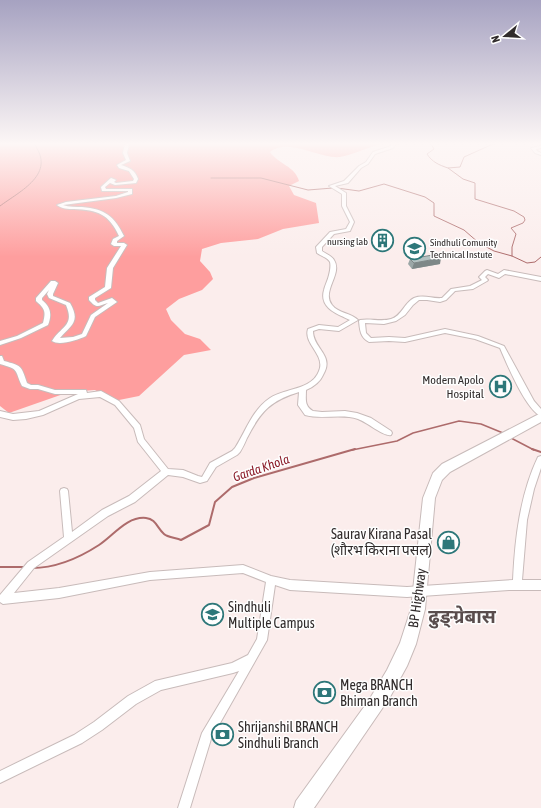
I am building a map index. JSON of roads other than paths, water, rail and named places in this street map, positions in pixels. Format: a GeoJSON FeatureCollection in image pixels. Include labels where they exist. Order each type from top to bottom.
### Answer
{"type":"FeatureCollection","features":[{"type":"Feature","properties":{"kind":"highway","name":"BP Highway"},"geometry":{"type":"LineString","coordinates":[[303,808],[387,688],[402,662],[415,624],[421,590],[425,533],[431,490],[437,477],[446,468],[541,418]]}},
{"type":"Feature","properties":{"kind":"street"},"geometry":{"type":"LineString","coordinates":[[0,343],[19,337],[46,324],[49,311],[46,306],[39,301],[39,298],[53,282],[55,283],[50,294],[51,296],[68,304],[72,315],[71,322],[67,329],[55,338],[55,341],[74,339],[84,335],[93,316],[114,302],[112,300],[97,305],[92,300],[92,297],[108,288],[110,267],[124,245],[114,244],[115,240],[122,236],[118,226],[104,212],[82,208],[62,207],[59,205],[66,202],[116,197],[130,193],[130,190],[104,190],[103,187],[108,182]]}},
{"type":"Feature","properties":{"kind":"street"},"geometry":{"type":"LineString","coordinates":[[111,182],[115,184],[134,182]]}},
{"type":"Feature","properties":{"kind":"street"},"geometry":{"type":"LineString","coordinates":[[346,182],[331,186],[344,193],[344,206],[352,222],[348,230],[332,233],[319,247],[319,252],[332,261],[333,269],[325,296],[327,304],[331,308],[359,320],[391,322],[403,315],[410,304],[418,298],[442,300],[448,298],[453,290],[471,288],[485,280],[482,277],[487,272],[499,276],[504,272],[541,279]]}},
{"type":"Feature","properties":{"kind":"street"},"geometry":{"type":"LineString","coordinates":[[1,598],[24,574],[30,565],[105,513],[132,499],[166,472],[186,474],[192,478],[204,479],[207,477],[213,465],[232,456],[241,444],[260,410],[273,399],[303,390],[318,377],[324,369],[324,360],[312,339],[310,330],[320,327],[340,329],[359,320]]}},
{"type":"Feature","properties":{"kind":"street"},"geometry":{"type":"LineString","coordinates":[[359,320],[363,333],[369,340],[405,340],[445,331],[476,337],[502,347],[531,403],[541,413]]}},
{"type":"Feature","properties":{"kind":"street"},"geometry":{"type":"LineString","coordinates":[[0,358],[2,362],[15,366],[19,369],[24,384],[30,387],[44,388],[48,391],[55,392],[88,392],[92,394]]}},
{"type":"Feature","properties":{"kind":"street"},"geometry":{"type":"LineString","coordinates":[[303,390],[302,405],[308,413],[322,415],[348,414],[359,416],[388,433]]}},
{"type":"Feature","properties":{"kind":"street"},"geometry":{"type":"LineString","coordinates":[[0,414],[13,417],[26,416],[40,413],[78,396],[101,394],[117,404],[137,426],[141,440],[166,472]]}},
{"type":"Feature","properties":{"kind":"street"},"geometry":{"type":"LineString","coordinates":[[517,584],[520,536],[534,475],[541,459]]}},
{"type":"Feature","properties":{"kind":"street"},"geometry":{"type":"LineString","coordinates":[[64,491],[68,539]]}},
{"type":"Feature","properties":{"kind":"street"},"geometry":{"type":"LineString","coordinates":[[1,598],[59,593],[150,576],[242,569],[271,580],[290,585],[341,589],[407,592],[517,584],[541,585]]}},
{"type":"Feature","properties":{"kind":"street"},"geometry":{"type":"LineString","coordinates":[[184,808],[206,737],[262,640],[271,580]]}},
{"type":"Feature","properties":{"kind":"street"},"geometry":{"type":"LineString","coordinates":[[0,777],[78,739],[132,700],[159,685],[233,668],[253,657]]}},
{"type":"Feature","properties":{"kind":"waterway"},"geometry":{"type":"LineString","coordinates":[[0,206],[26,188],[32,182]]}},
{"type":"Feature","properties":{"kind":"waterway"},"geometry":{"type":"LineString","coordinates":[[276,182],[308,190],[333,188]]}},
{"type":"Feature","properties":{"kind":"waterway"},"geometry":{"type":"LineString","coordinates":[[471,182],[475,183],[475,199],[514,211],[524,217],[525,220],[523,223],[511,228],[516,234],[512,247],[512,256]]}},
{"type":"Feature","properties":{"kind":"waterway"},"geometry":{"type":"LineString","coordinates":[[337,188],[359,191],[384,184],[425,197],[434,203],[434,216],[464,230],[479,243],[494,251],[512,256]]}},
{"type":"Feature","properties":{"kind":"waterway"},"geometry":{"type":"LineString","coordinates":[[512,256],[527,263],[535,262],[541,257]]}},
{"type":"Feature","properties":{"kind":"waterway","name":"Garda Khola"},"geometry":{"type":"LineString","coordinates":[[352,450],[397,441],[413,433],[459,421],[481,424],[503,433]]}},
{"type":"Feature","properties":{"kind":"waterway","name":"Garda Khola"},"geometry":{"type":"LineString","coordinates":[[511,438],[532,449]]}},
{"type":"Feature","properties":{"kind":"waterway","name":"Garda Khola"},"geometry":{"type":"LineString","coordinates":[[32,568],[50,566],[75,558],[99,545],[126,523],[139,518],[152,520],[165,535],[181,540],[209,525],[215,502],[232,487],[254,478],[355,449]]}},
{"type":"Feature","properties":{"kind":"waterway","name":"Garda Khola"},"geometry":{"type":"LineString","coordinates":[[532,449],[541,452]]}},
{"type":"Feature","properties":{"kind":"waterway","name":"Garda Khola"},"geometry":{"type":"LineString","coordinates":[[0,567],[24,567]]}},
{"type":"Feature","properties":{"kind":"place","name":"nursing lab"},"geometry":{"type":"Point","coordinates":[383,241]}},
{"type":"Feature","properties":{"kind":"place","name":"Sindhuli Comunity Technical Instute"},"geometry":{"type":"Point","coordinates":[415,248]}},
{"type":"Feature","properties":{"kind":"place","name":"Modern Apolo Hospital"},"geometry":{"type":"Point","coordinates":[500,387]}},
{"type":"Feature","properties":{"kind":"place","name":"Saurav Kirana Pasal (शौरभ किराना पसल)"},"geometry":{"type":"Point","coordinates":[448,542]}},
{"type":"Feature","properties":{"kind":"place","name":"Sindhuli Multiple Campus"},"geometry":{"type":"Point","coordinates":[213,615]}},
{"type":"Feature","properties":{"kind":"place","name":"Mega BRANCH Bhiman Branch"},"geometry":{"type":"Point","coordinates":[325,693]}},
{"type":"Feature","properties":{"kind":"place","name":"Shrijanshil BRANCH Sindhuli Branch"},"geometry":{"type":"Point","coordinates":[222,735]}},
{"type":"Feature","properties":{"kind":"district","name":"ढुङ्ग्रेबास"},"geometry":{"type":"Point","coordinates":[462,616]}}]}
